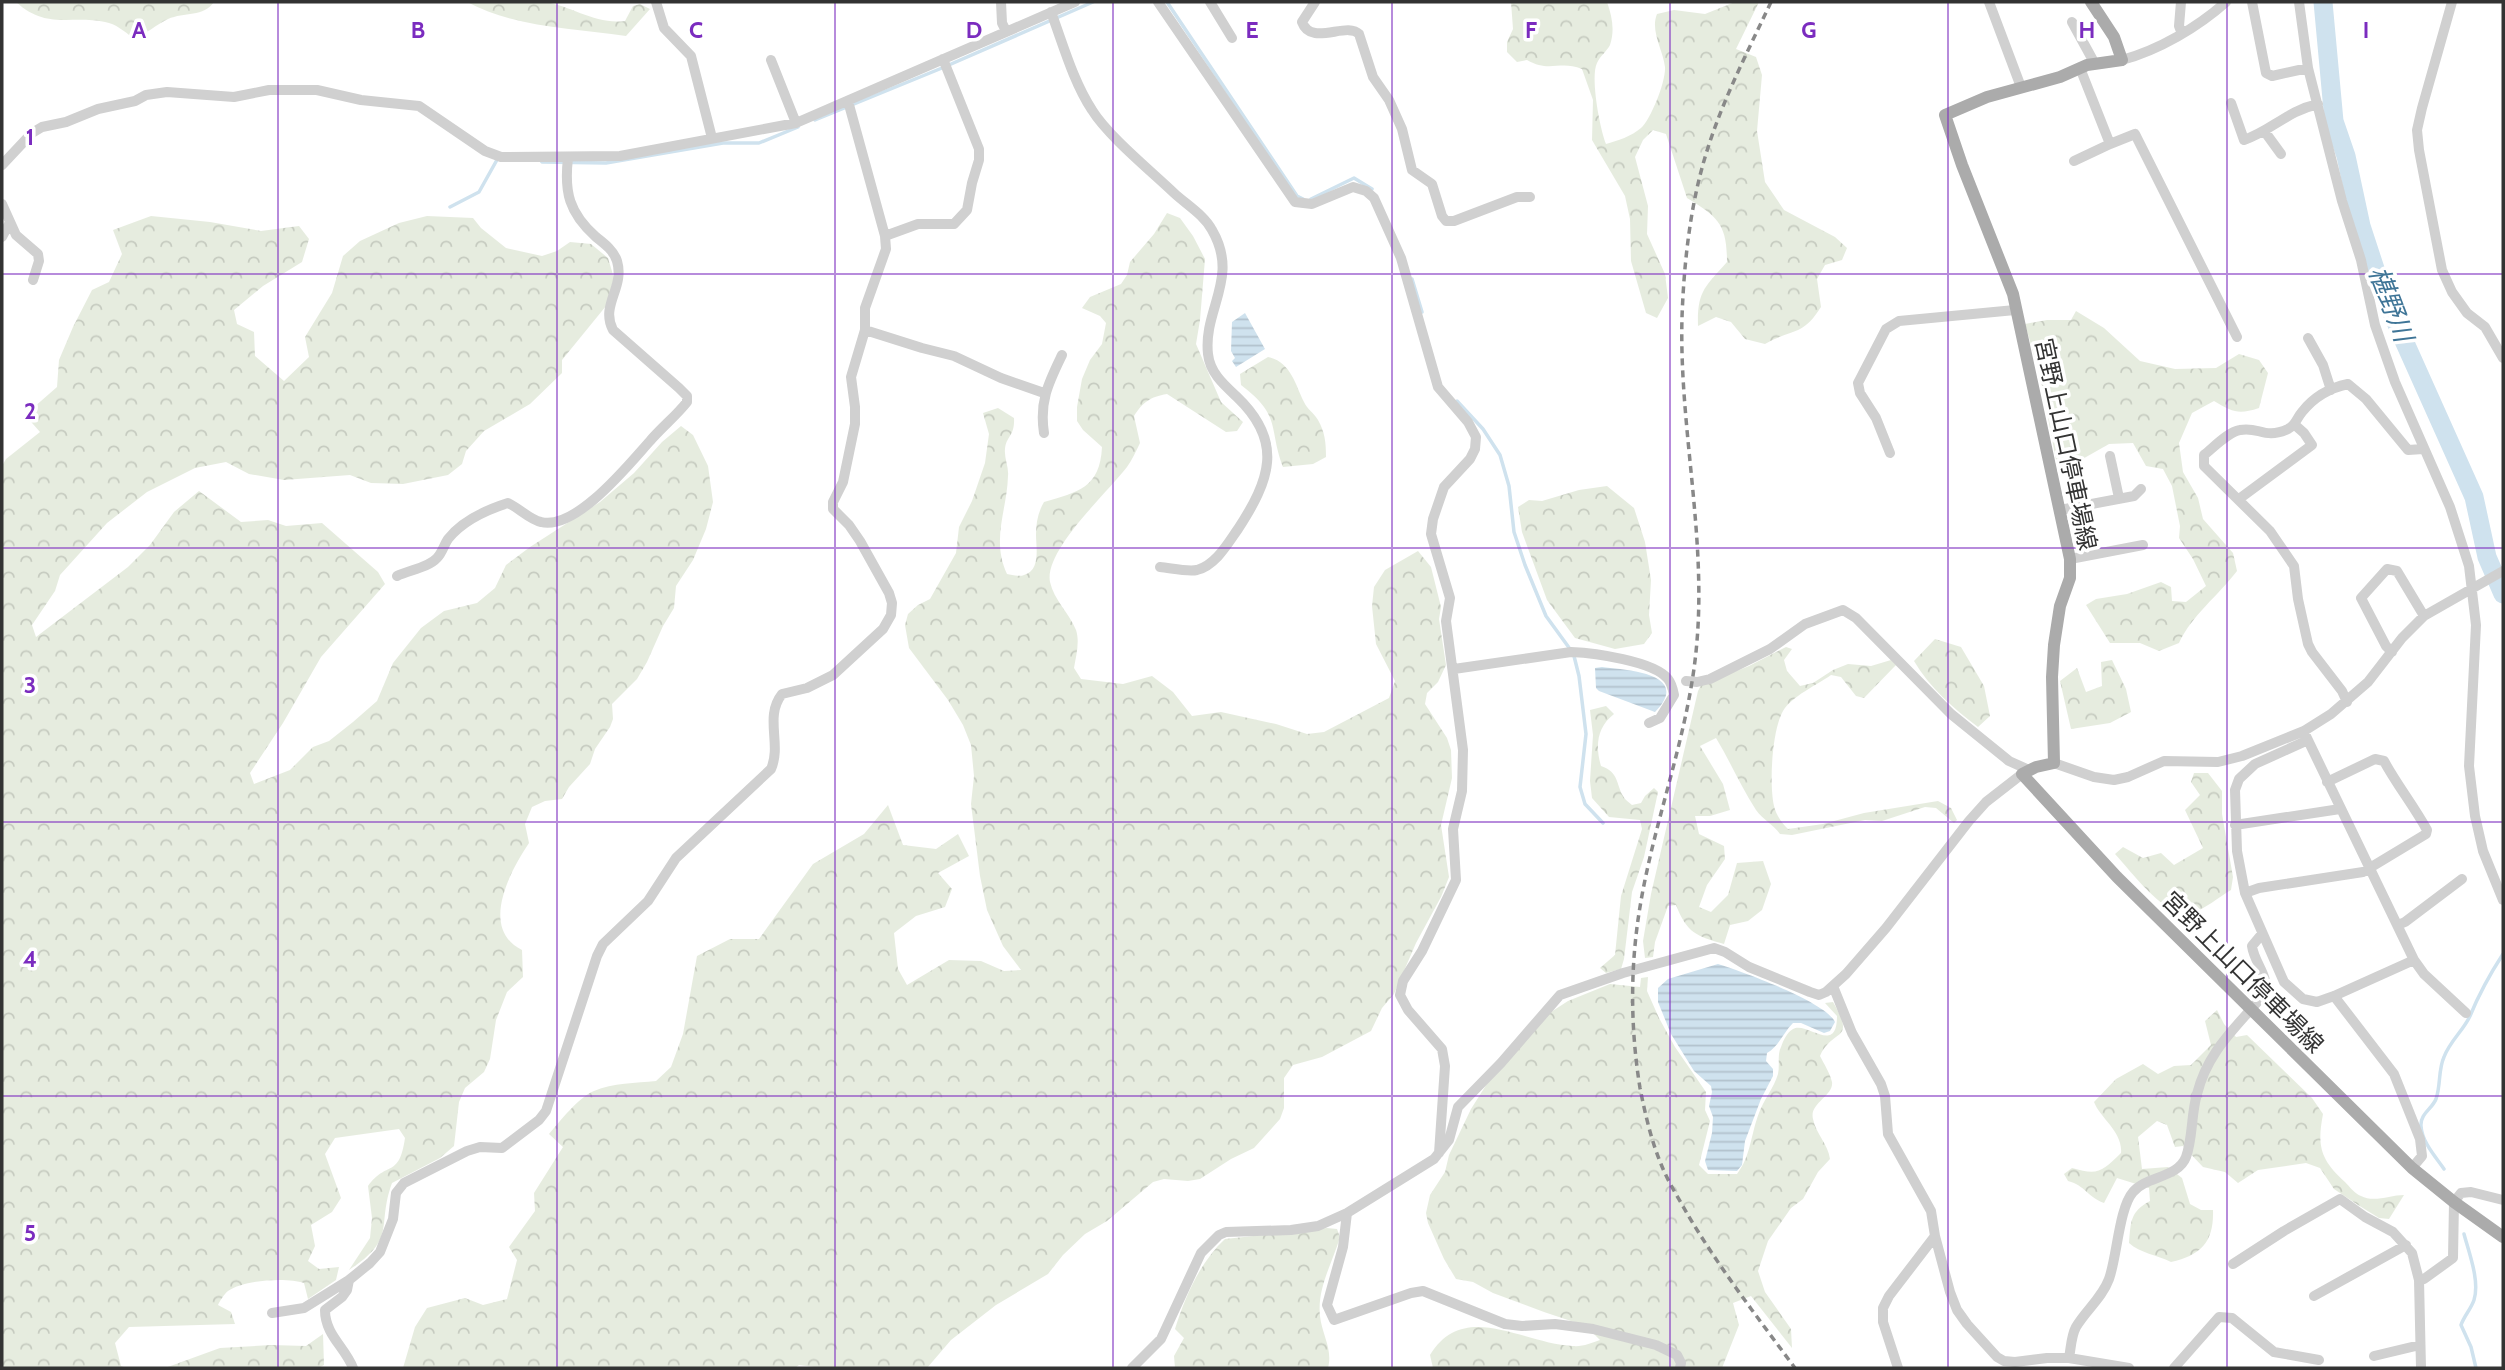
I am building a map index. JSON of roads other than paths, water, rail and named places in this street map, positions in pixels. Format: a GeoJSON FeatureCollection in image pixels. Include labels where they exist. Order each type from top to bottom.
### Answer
{"type":"FeatureCollection","features":[{"type":"Feature","properties":{"kind":"main road"},"geometry":{"type":"LineString","coordinates":[[2091,2],[2114,37],[2122,60]]}},
{"type":"Feature","properties":{"kind":"main road","name":"宮野上山口停車場線"},"geometry":{"type":"LineString","coordinates":[[2054,763],[2054,645],[2060,606],[2070,578],[2070,559],[2013,294],[1945,115],[1987,97],[2080,68],[2122,60]]}},
{"type":"Feature","properties":{"kind":"main road"},"geometry":{"type":"LineString","coordinates":[[2025,772],[2054,763]]}},
{"type":"Feature","properties":{"kind":"main road","name":"宮野上山口停車場線"},"geometry":{"type":"LineString","coordinates":[[2025,772],[2117,877],[2412,1168],[2503,1237]]}},
{"type":"Feature","properties":{"kind":"street"},"geometry":{"type":"LineString","coordinates":[[656,2],[664,28],[691,56],[712,138]]}},
{"type":"Feature","properties":{"kind":"street"},"geometry":{"type":"LineString","coordinates":[[1001,2],[1002,23],[1006,31]]}},
{"type":"Feature","properties":{"kind":"street"},"geometry":{"type":"LineString","coordinates":[[2,165],[32,133],[42,127],[66,122],[98,109],[135,101],[146,94],[167,92],[234,97],[269,90],[300,89],[361,100],[419,106],[485,151],[501,157],[620,156],[796,123],[1075,2]]}},
{"type":"Feature","properties":{"kind":"street"},"geometry":{"type":"LineString","coordinates":[[1158,2],[1295,202],[1312,204],[1353,187],[1366,191],[1374,198],[1401,258],[1438,387],[1468,422],[1476,437],[1475,449],[1470,459],[1444,487],[1432,527],[1433,542],[1450,598],[1447,621],[1463,750],[1461,791],[1453,829],[1456,880],[1422,950],[1403,981],[1400,995],[1408,1010],[1442,1049],[1445,1066],[1439,1153]]}},
{"type":"Feature","properties":{"kind":"street"},"geometry":{"type":"LineString","coordinates":[[1210,2],[1232,38]]}},
{"type":"Feature","properties":{"kind":"street"},"geometry":{"type":"LineString","coordinates":[[1315,2],[1302,22],[1304,27],[1311,32],[1331,33],[1350,29],[1359,34],[1373,77],[1389,100],[1402,129],[1412,170],[1432,184],[1446,221],[1454,221],[1517,197],[1530,197]]}},
{"type":"Feature","properties":{"kind":"street"},"geometry":{"type":"LineString","coordinates":[[1989,2],[2007,32],[2021,87]]}},
{"type":"Feature","properties":{"kind":"street"},"geometry":{"type":"LineString","coordinates":[[2181,2],[2179,26],[2182,34]]}},
{"type":"Feature","properties":{"kind":"street"},"geometry":{"type":"LineString","coordinates":[[2122,60],[2204,22],[2226,2]]}},
{"type":"Feature","properties":{"kind":"street"},"geometry":{"type":"LineString","coordinates":[[2252,2],[2266,73],[2272,76],[2308,68]]}},
{"type":"Feature","properties":{"kind":"street"},"geometry":{"type":"LineString","coordinates":[[2299,2],[2308,68],[2342,201],[2361,260],[2375,325],[2395,382],[2450,507],[2469,566],[2476,625],[2469,766],[2475,816],[2483,851],[2503,900]]}},
{"type":"Feature","properties":{"kind":"street"},"geometry":{"type":"LineString","coordinates":[[2452,2],[2417,130],[2419,150],[2442,270],[2452,292],[2467,313],[2485,327],[2503,358]]}},
{"type":"Feature","properties":{"kind":"street"},"geometry":{"type":"LineString","coordinates":[[1051,12],[1092,111],[1212,229],[1222,254],[1222,285],[1212,324],[1208,356],[1213,372],[1259,422],[1269,459],[1264,481],[1255,501],[1217,557],[1198,570],[1160,567]]}},
{"type":"Feature","properties":{"kind":"street"},"geometry":{"type":"LineString","coordinates":[[2072,22],[2095,64]]}},
{"type":"Feature","properties":{"kind":"street"},"geometry":{"type":"LineString","coordinates":[[885,236],[918,224],[954,224],[967,210],[979,160],[979,149],[943,59]]}},
{"type":"Feature","properties":{"kind":"street"},"geometry":{"type":"LineString","coordinates":[[771,60],[796,123]]}},
{"type":"Feature","properties":{"kind":"street"},"geometry":{"type":"LineString","coordinates":[[2080,68],[2110,144]]}},
{"type":"Feature","properties":{"kind":"street"},"geometry":{"type":"LineString","coordinates":[[272,1313],[304,1308],[370,1264],[380,1252],[393,1219],[396,1193],[404,1183],[467,1151],[480,1147],[502,1148],[539,1120],[546,1111],[603,944],[648,901],[676,858],[725,815],[771,769],[776,753],[773,714],[782,694],[807,688],[833,675],[883,629],[891,615],[889,593],[860,541],[833,509],[833,502],[844,482],[855,425],[850,377],[865,330],[865,308],[886,249],[885,236],[848,101]]}},
{"type":"Feature","properties":{"kind":"street"},"geometry":{"type":"LineString","coordinates":[[2231,103],[2244,140],[2265,132],[2272,124],[2305,107],[2318,104]]}},
{"type":"Feature","properties":{"kind":"street"},"geometry":{"type":"LineString","coordinates":[[2265,132],[2281,154]]}},
{"type":"Feature","properties":{"kind":"street"},"geometry":{"type":"LineString","coordinates":[[2074,161],[2135,134],[2237,337]]}},
{"type":"Feature","properties":{"kind":"street"},"geometry":{"type":"LineString","coordinates":[[397,576],[430,563],[466,521],[499,506],[508,503],[540,522],[554,522],[568,516],[589,503],[615,481],[687,402],[687,396],[613,330],[607,319],[618,284],[617,259],[585,226],[567,196],[565,183],[568,158]]}},
{"type":"Feature","properties":{"kind":"street"},"geometry":{"type":"LineString","coordinates":[[2,204],[16,235],[38,254],[39,261],[33,280]]}},
{"type":"Feature","properties":{"kind":"street"},"geometry":{"type":"LineString","coordinates":[[2,237],[9,224]]}},
{"type":"Feature","properties":{"kind":"street"},"geometry":{"type":"LineString","coordinates":[[1890,453],[1876,418],[1860,393],[1858,383],[1886,328],[1899,321],[2015,310]]}},
{"type":"Feature","properties":{"kind":"street"},"geometry":{"type":"LineString","coordinates":[[865,330],[954,356],[1044,393]]}},
{"type":"Feature","properties":{"kind":"street"},"geometry":{"type":"LineString","coordinates":[[2308,338],[2323,365],[2331,390]]}},
{"type":"Feature","properties":{"kind":"street"},"geometry":{"type":"LineString","coordinates":[[1044,433],[1044,393],[1062,355]]}},
{"type":"Feature","properties":{"kind":"street"},"geometry":{"type":"LineString","coordinates":[[2347,702],[2308,644],[2294,566],[2270,531],[2204,466],[2204,455],[2236,430],[2249,429],[2266,435],[2285,430],[2295,425],[2310,402],[2348,384],[2356,389],[2408,450],[2423,449]]}},
{"type":"Feature","properties":{"kind":"street"},"geometry":{"type":"LineString","coordinates":[[2239,499],[2312,445],[2295,425]]}},
{"type":"Feature","properties":{"kind":"street"},"geometry":{"type":"LineString","coordinates":[[2110,456],[2119,498]]}},
{"type":"Feature","properties":{"kind":"street"},"geometry":{"type":"LineString","coordinates":[[2060,510],[2134,496],[2141,489]]}},
{"type":"Feature","properties":{"kind":"street"},"geometry":{"type":"LineString","coordinates":[[2070,559],[2143,545]]}},
{"type":"Feature","properties":{"kind":"street"},"geometry":{"type":"LineString","coordinates":[[2392,652],[2386,646],[2361,598],[2387,569],[2397,571],[2424,616]]}},
{"type":"Feature","properties":{"kind":"street"},"geometry":{"type":"LineString","coordinates":[[2414,960],[2317,1002],[2303,999],[2284,982],[2245,893],[2235,825],[2235,790],[2239,779],[2255,764],[2305,736],[2347,702],[2368,682],[2424,616],[2503,571]]}},
{"type":"Feature","properties":{"kind":"street"},"geometry":{"type":"LineString","coordinates":[[1132,1368],[1161,1339],[1201,1254],[1219,1236],[1227,1233],[1318,1226],[1347,1213],[1413,1173],[1439,1153],[1449,1140],[1458,1107],[1501,1063],[1560,995],[1714,948],[1749,967],[1819,995],[1833,986],[1886,928],[1986,802],[2025,772],[1951,714],[1856,618],[1843,610],[1805,624],[1770,649],[1710,679],[1697,682],[1669,680],[1653,668],[1589,653],[1552,654],[1454,669]]}},
{"type":"Feature","properties":{"kind":"street"},"geometry":{"type":"LineString","coordinates":[[1669,680],[1674,695]]}},
{"type":"Feature","properties":{"kind":"street"},"geometry":{"type":"LineString","coordinates":[[1649,723],[1660,718],[1686,681]]}},
{"type":"Feature","properties":{"kind":"street"},"geometry":{"type":"LineString","coordinates":[[2054,763],[2094,777],[2114,780],[2128,777],[2164,761],[2218,762],[2305,736]]}},
{"type":"Feature","properties":{"kind":"street"},"geometry":{"type":"LineString","coordinates":[[2305,736],[2414,960],[2424,974],[2466,1013]]}},
{"type":"Feature","properties":{"kind":"street"},"geometry":{"type":"LineString","coordinates":[[2245,893],[2259,888],[2329,879],[2369,869],[2426,834],[2427,830],[2414,804],[2396,784],[2384,761],[2375,759],[2327,782]]}},
{"type":"Feature","properties":{"kind":"street"},"geometry":{"type":"LineString","coordinates":[[2235,825],[2340,809]]}},
{"type":"Feature","properties":{"kind":"street"},"geometry":{"type":"LineString","coordinates":[[2398,926],[2462,879]]}},
{"type":"Feature","properties":{"kind":"street"},"geometry":{"type":"LineString","coordinates":[[2069,1358],[2074,1331],[2102,1293],[2110,1277],[2126,1204],[2139,1187],[2175,1169],[2185,1158],[2197,1094],[2207,1066],[2234,1026],[2264,994],[2266,980],[2253,956],[2252,946],[2262,934]]}},
{"type":"Feature","properties":{"kind":"street"},"geometry":{"type":"LineString","coordinates":[[1833,986],[1852,1033],[1881,1084],[1885,1096],[1888,1134],[1931,1211],[1935,1236],[1957,1310],[1997,1357],[2015,1362],[2069,1358],[2129,1368]]}},
{"type":"Feature","properties":{"kind":"street"},"geometry":{"type":"LineString","coordinates":[[2334,996],[2394,1074],[2422,1148],[2422,1156],[2412,1168]]}},
{"type":"Feature","properties":{"kind":"street"},"geometry":{"type":"LineString","coordinates":[[2419,1280],[2453,1258],[2454,1202],[2461,1193],[2471,1192],[2503,1200]]}},
{"type":"Feature","properties":{"kind":"street"},"geometry":{"type":"LineString","coordinates":[[2233,1264],[2340,1199],[2393,1232],[2412,1253],[2419,1280],[2421,1368]]}},
{"type":"Feature","properties":{"kind":"street"},"geometry":{"type":"LineString","coordinates":[[1347,1213],[1343,1247],[1327,1305],[1334,1320],[1423,1291],[1505,1324],[1555,1324],[1593,1328],[1656,1345],[1677,1355],[1680,1368]]}},
{"type":"Feature","properties":{"kind":"street"},"geometry":{"type":"LineString","coordinates":[[1898,1368],[1883,1322],[1883,1308],[1889,1296],[1935,1236]]}},
{"type":"Feature","properties":{"kind":"street"},"geometry":{"type":"LineString","coordinates":[[2314,1296],[2406,1245]]}},
{"type":"Feature","properties":{"kind":"street"},"geometry":{"type":"LineString","coordinates":[[349,1280],[347,1290],[325,1310],[325,1316],[329,1332],[346,1351],[353,1368]]}},
{"type":"Feature","properties":{"kind":"street"},"geometry":{"type":"LineString","coordinates":[[2174,1368],[2219,1317],[2225,1316],[2232,1318],[2274,1352],[2319,1360]]}},
{"type":"Feature","properties":{"kind":"street"},"geometry":{"type":"LineString","coordinates":[[2374,1356],[2420,1345]]}},
{"type":"Feature","properties":{"kind":"water"},"geometry":{"type":"Polygon","coordinates":[[[1245,313],[1265,349],[1236,367],[1231,351],[1232,322],[1245,313]]]}},
{"type":"Feature","properties":{"kind":"water"},"geometry":{"type":"Polygon","coordinates":[[[1595,668],[1652,676],[1661,681],[1666,689],[1665,699],[1655,712],[1599,691],[1596,688],[1595,668]]]}},
{"type":"Feature","properties":{"kind":"water"},"geometry":{"type":"Polygon","coordinates":[[[1718,964],[1800,997],[1816,1005],[1835,1022],[1830,1031],[1824,1033],[1801,1023],[1793,1023],[1775,1047],[1767,1053],[1766,1061],[1773,1069],[1773,1076],[1745,1141],[1742,1165],[1737,1171],[1708,1170],[1705,1161],[1712,1133],[1713,1117],[1709,1106],[1711,1086],[1694,1071],[1671,1034],[1658,1002],[1658,988],[1668,979],[1718,964]]]}},
{"type":"Feature","properties":{"kind":"waterway"},"geometry":{"type":"LineString","coordinates":[[815,120],[1093,2]]}},
{"type":"Feature","properties":{"kind":"waterway"},"geometry":{"type":"LineString","coordinates":[[1167,2],[1297,196],[1303,199]]}},
{"type":"Feature","properties":{"kind":"waterway","name":"椹野川"},"geometry":{"type":"LineString","coordinates":[[2323,2],[2334,121],[2346,156],[2361,226],[2379,281],[2401,334],[2474,497],[2487,557],[2503,594]]}},
{"type":"Feature","properties":{"kind":"waterway"},"geometry":{"type":"LineString","coordinates":[[539,158],[542,162],[606,163],[723,143],[759,143],[798,127]]}},
{"type":"Feature","properties":{"kind":"waterway"},"geometry":{"type":"LineString","coordinates":[[450,207],[479,192],[498,158]]}},
{"type":"Feature","properties":{"kind":"waterway"},"geometry":{"type":"LineString","coordinates":[[1311,199],[1354,178],[1372,189]]}},
{"type":"Feature","properties":{"kind":"waterway"},"geometry":{"type":"LineString","coordinates":[[1412,279],[1422,312]]}},
{"type":"Feature","properties":{"kind":"waterway"},"geometry":{"type":"LineString","coordinates":[[1457,401],[1483,429],[1500,455],[1509,486],[1514,532],[1525,565],[1546,616],[1570,649]]}},
{"type":"Feature","properties":{"kind":"waterway"},"geometry":{"type":"LineString","coordinates":[[1574,656],[1586,734],[1580,787],[1585,804],[1603,823]]}},
{"type":"Feature","properties":{"kind":"waterway"},"geometry":{"type":"LineString","coordinates":[[2444,1169],[2426,1143],[2421,1122],[2436,1099],[2442,1062],[2447,1051],[2467,1021],[2503,954]]}},
{"type":"Feature","properties":{"kind":"waterway"},"geometry":{"type":"LineString","coordinates":[[2464,1234],[2476,1284],[2473,1303],[2461,1325],[2471,1347],[2476,1368]]}},
{"type":"Feature","properties":{"kind":"railway"},"geometry":{"type":"LineString","coordinates":[[1771,2],[1712,134],[1700,174],[1686,255],[1682,358],[1698,560],[1697,641],[1687,707],[1641,901],[1633,971],[1633,1018],[1640,1088],[1651,1136],[1664,1171],[1713,1255],[1795,1368]]}}]}
